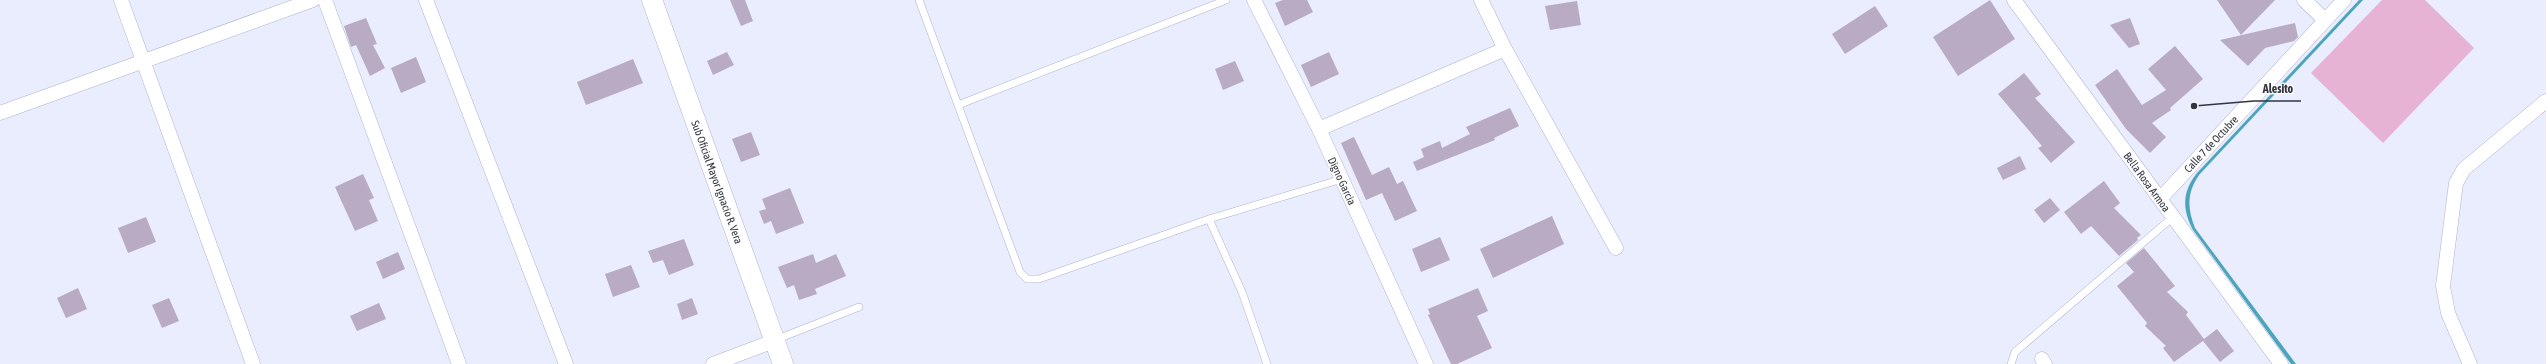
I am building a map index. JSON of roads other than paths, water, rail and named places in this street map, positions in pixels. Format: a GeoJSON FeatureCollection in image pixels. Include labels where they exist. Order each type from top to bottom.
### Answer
{"type":"FeatureCollection","features":[{"type":"Feature","properties":{"kind":"street"},"geometry":{"type":"LineString","coordinates":[[121,0],[145,61],[253,364]]}},
{"type":"Feature","properties":{"kind":"street"},"geometry":{"type":"LineString","coordinates":[[0,113],[313,0]]}},
{"type":"Feature","properties":{"kind":"street"},"geometry":{"type":"LineString","coordinates":[[325,0],[459,364]]}},
{"type":"Feature","properties":{"kind":"street"},"geometry":{"type":"LineString","coordinates":[[426,0],[566,364]]}},
{"type":"Feature","properties":{"kind":"street","name":"Sub Oficial Mayor Ignacio R. Vera"},"geometry":{"type":"LineString","coordinates":[[652,0],[783,364]]}},
{"type":"Feature","properties":{"kind":"street","name":"Digno Garcia"},"geometry":{"type":"LineString","coordinates":[[1254,0],[1319,129],[1426,364]]}},
{"type":"Feature","properties":{"kind":"street"},"geometry":{"type":"LineString","coordinates":[[1481,0],[1505,49],[1616,248]]}},
{"type":"Feature","properties":{"kind":"street","name":"Bella Rosa Armoa"},"geometry":{"type":"LineString","coordinates":[[2014,0],[2281,364]]}},
{"type":"Feature","properties":{"kind":"street"},"geometry":{"type":"LineString","coordinates":[[2304,0],[2325,20]]}},
{"type":"Feature","properties":{"kind":"street","name":"Calle 7 de Octubre"},"geometry":{"type":"LineString","coordinates":[[2160,199],[2344,0]]}},
{"type":"Feature","properties":{"kind":"street"},"geometry":{"type":"LineString","coordinates":[[1319,129],[1505,49]]}},
{"type":"Feature","properties":{"kind":"street"},"geometry":{"type":"LineString","coordinates":[[2470,364],[2448,313],[2443,286],[2456,183],[2464,169],[2546,101]]}},
{"type":"Feature","properties":{"kind":"street"},"geometry":{"type":"LineString","coordinates":[[713,364],[774,340]]}},
{"type":"Feature","properties":{"kind":"lane"},"geometry":{"type":"LineString","coordinates":[[919,0],[1020,272],[1027,279],[1040,279],[1209,219],[1342,179]]}},
{"type":"Feature","properties":{"kind":"lane"},"geometry":{"type":"LineString","coordinates":[[958,105],[1226,0]]}},
{"type":"Feature","properties":{"kind":"lane"},"geometry":{"type":"LineString","coordinates":[[2011,364],[2015,352],[2173,217]]}},
{"type":"Feature","properties":{"kind":"lane"},"geometry":{"type":"LineString","coordinates":[[1209,219],[1242,292],[1267,364]]}},
{"type":"Feature","properties":{"kind":"lane"},"geometry":{"type":"LineString","coordinates":[[774,340],[859,307]]}},
{"type":"Feature","properties":{"kind":"water"},"geometry":{"type":"Polygon","coordinates":[[[2359,0],[2363,0],[2199,175],[2190,194],[2192,221],[2195,228],[2296,364],[2291,364],[2193,230],[2185,208],[2186,194],[2188,187],[2197,173],[2359,0]]]}},
{"type":"Feature","properties":{"kind":"place","name":"Alesito"},"geometry":{"type":"Point","coordinates":[2194,106]}}]}
